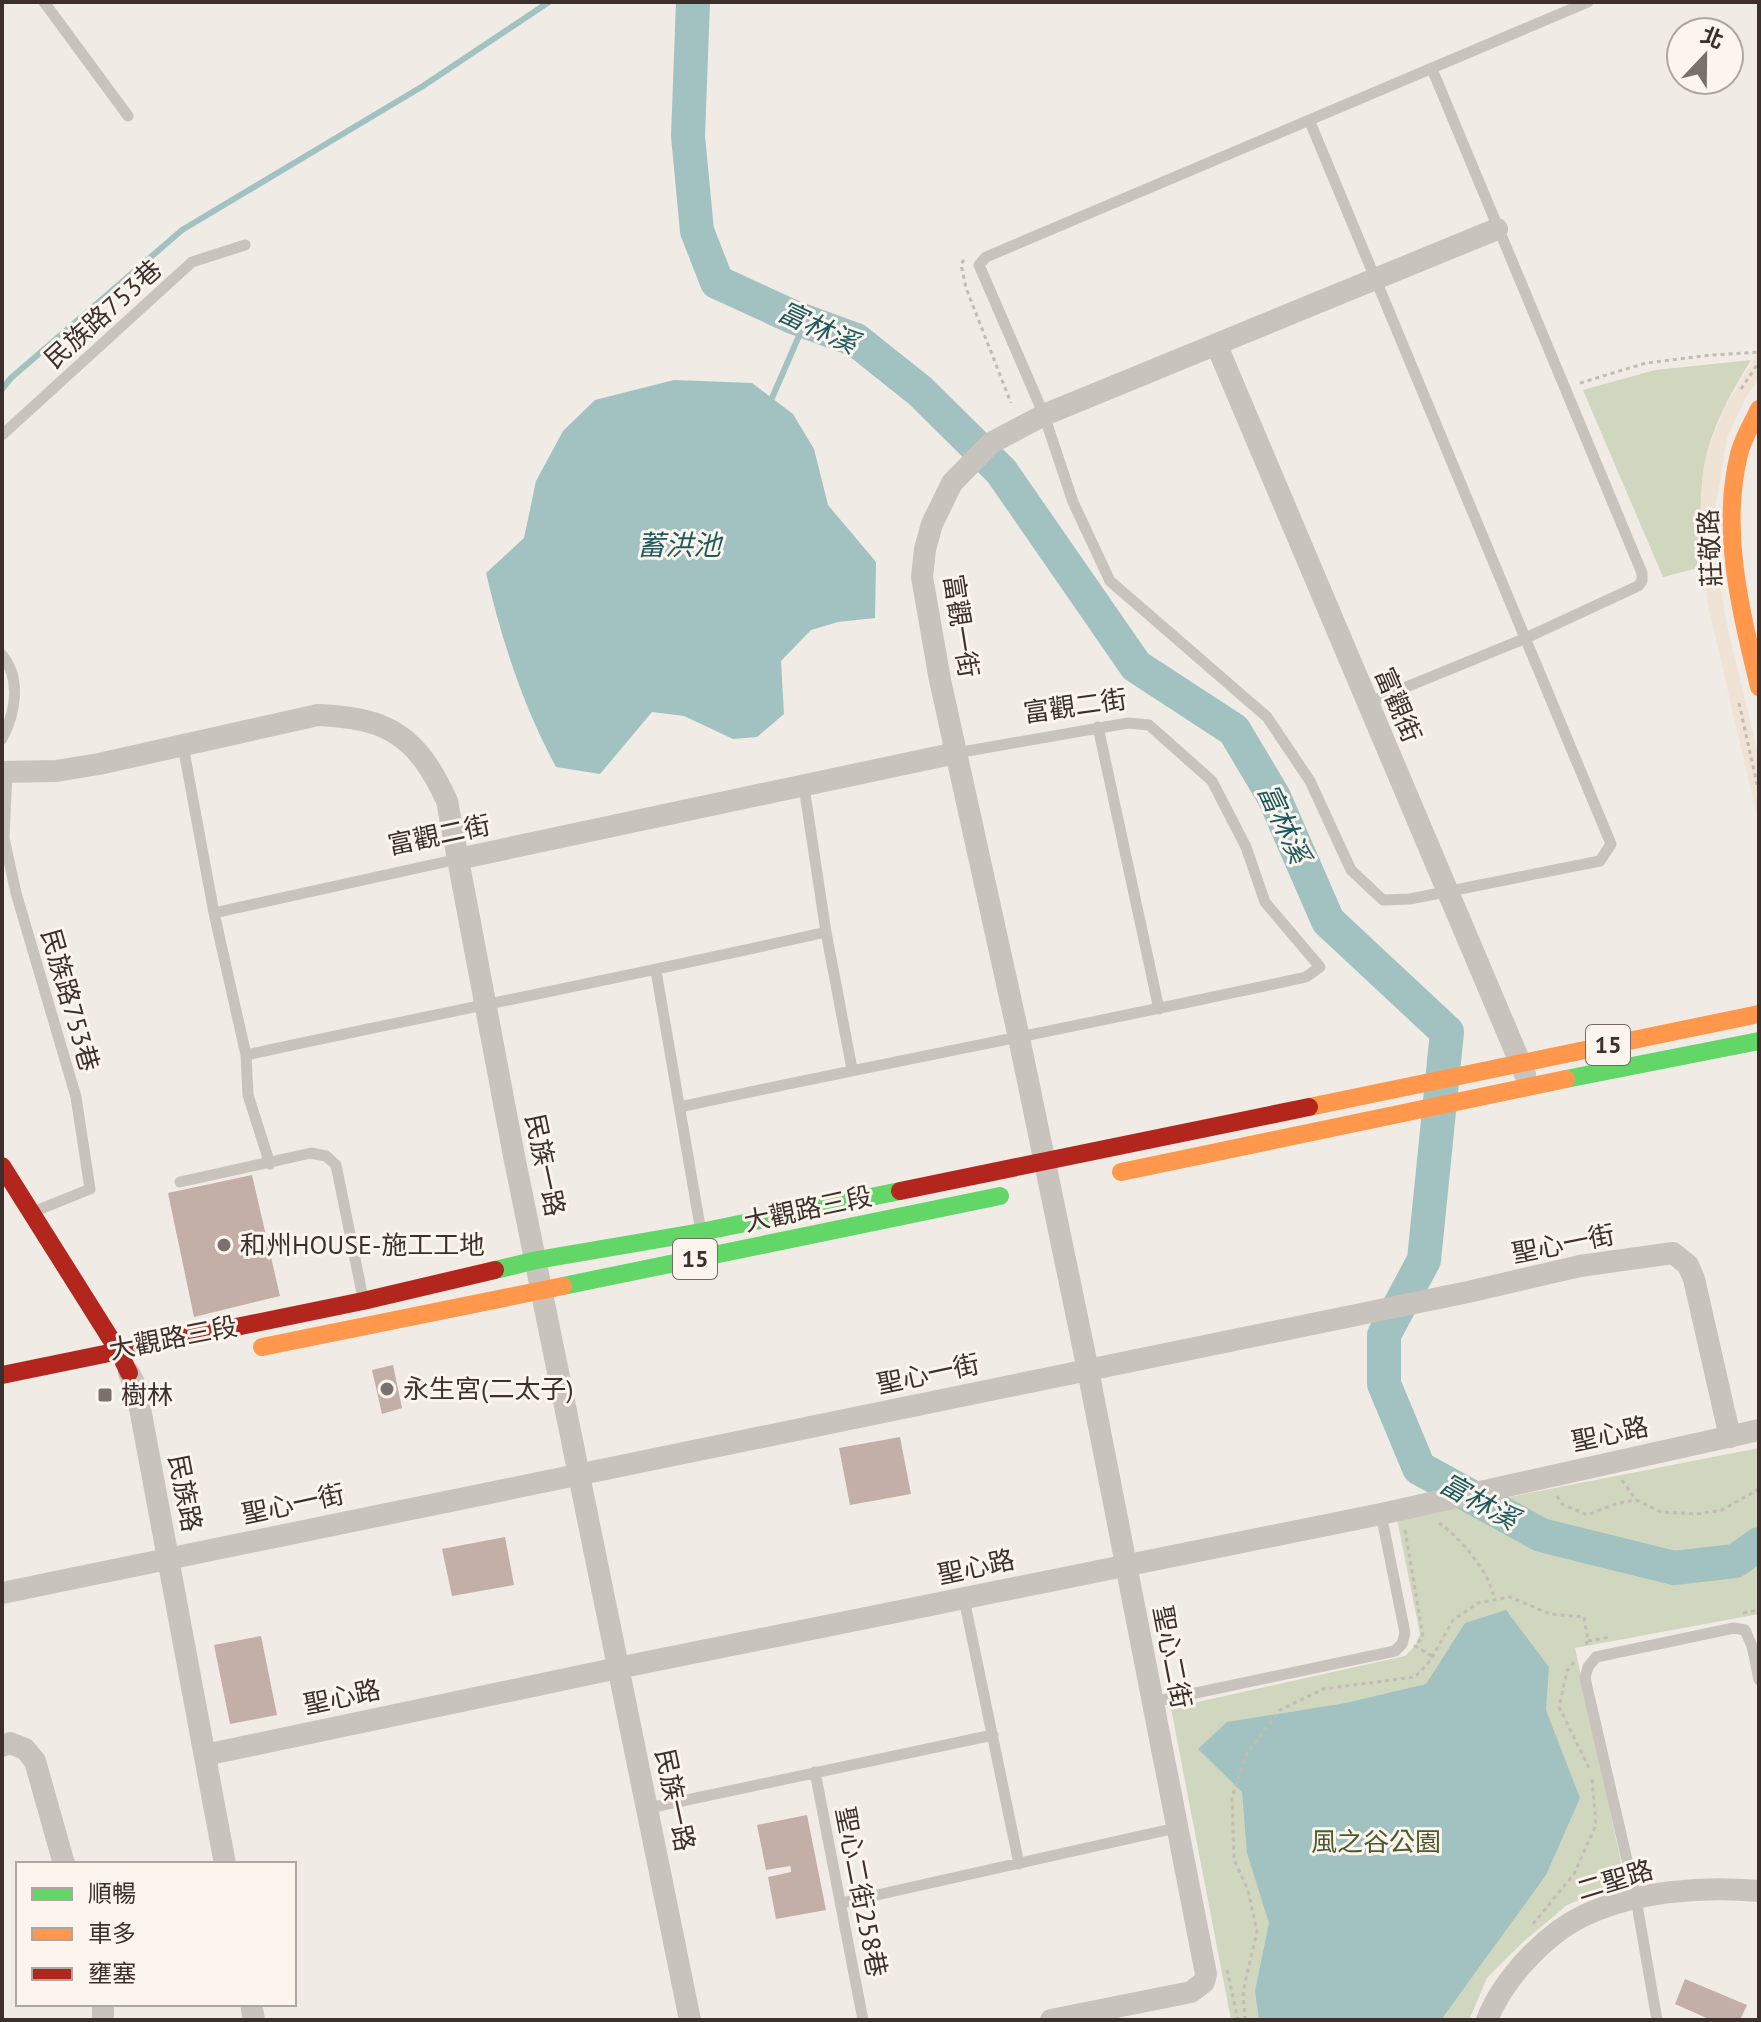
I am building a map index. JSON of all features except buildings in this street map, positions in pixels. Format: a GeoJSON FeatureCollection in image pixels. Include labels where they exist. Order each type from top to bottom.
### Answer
{"type":"FeatureCollection","features":[{"type":"Feature","properties":{"kind":"main road","name":"莊敬路"},"geometry":{"type":"LineString","coordinates":[[1759,409],[1739,453],[1733,496],[1732,544],[1736,590],[1759,687]]}},
{"type":"Feature","properties":{"kind":"main road","name":"15"},"geometry":{"type":"LineString","coordinates":[[1521,1062],[1759,1014]]}},
{"type":"Feature","properties":{"kind":"main road","name":"15"},"geometry":{"type":"LineString","coordinates":[[1097,1177],[1528,1086],[1759,1041]]}},
{"type":"Feature","properties":{"kind":"main road","name":"大觀路三段"},"geometry":{"type":"LineString","coordinates":[[2,1375],[363,1301],[537,1260],[701,1232],[1521,1062]]}},
{"type":"Feature","properties":{"kind":"main road","name":"民族路"},"geometry":{"type":"LineString","coordinates":[[2,1166],[119,1352],[129,1373]]}},
{"type":"Feature","properties":{"kind":"main road","name":"大觀路三段"},"geometry":{"type":"LineString","coordinates":[[248,1350],[1043,1188]]}},
{"type":"Feature","properties":{"kind":"street","name":"富觀一街"},"geometry":{"type":"LineString","coordinates":[[1043,1188],[1044,1162],[956,753],[922,577],[932,524],[952,483],[991,443],[1044,415],[1497,229]]}},
{"type":"Feature","properties":{"kind":"street","name":"富觀街"},"geometry":{"type":"LineString","coordinates":[[1217,346],[1521,1062],[1528,1086]]}},
{"type":"Feature","properties":{"kind":"street","name":"民族一路"},"geometry":{"type":"LineString","coordinates":[[4,770],[56,771],[318,715],[377,722],[400,735],[433,772],[447,801],[690,2020]]}},
{"type":"Feature","properties":{"kind":"street","name":"富觀二街"},"geometry":{"type":"LineString","coordinates":[[458,859],[956,753]]}},
{"type":"Feature","properties":{"kind":"street","name":"聖心二街"},"geometry":{"type":"LineString","coordinates":[[1043,1188],[1088,1370],[1206,1974],[1204,1982],[1191,1992],[1051,2020]]}},
{"type":"Feature","properties":{"kind":"street","name":"聖心一街"},"geometry":{"type":"LineString","coordinates":[[2,1593],[1468,1292],[1580,1266],[1673,1253],[1688,1265],[1694,1279],[1730,1437]]}},
{"type":"Feature","properties":{"kind":"street","name":"民族路"},"geometry":{"type":"LineString","coordinates":[[129,1373],[136,1387],[225,1862]]}},
{"type":"Feature","properties":{"kind":"street","name":"聖心路"},"geometry":{"type":"LineString","coordinates":[[205,1755],[1381,1514],[1410,1516],[1510,1485],[1759,1430]]}},
{"type":"Feature","properties":{"kind":"street"},"geometry":{"type":"LineString","coordinates":[[2,1746],[10,1743],[25,1749],[35,1761],[63,1862]]}},
{"type":"Feature","properties":{"kind":"street","name":"二聖路"},"geometry":{"type":"LineString","coordinates":[[1487,2020],[1497,1996],[1519,1968],[1548,1940],[1584,1915],[1669,1891],[1759,1891]]}},
{"type":"Feature","properties":{"kind":"lane"},"geometry":{"type":"LineString","coordinates":[[44,2],[128,116]]}},
{"type":"Feature","properties":{"kind":"lane"},"geometry":{"type":"LineString","coordinates":[[1310,122],[1611,844],[1600,861],[1410,899],[1383,900],[1351,870],[1310,781],[1267,717],[1110,581],[1073,502],[1044,415],[979,265],[986,257],[1588,2]]}},
{"type":"Feature","properties":{"kind":"lane"},"geometry":{"type":"LineString","coordinates":[[1367,703],[1526,638],[1638,586],[1642,581],[1642,573],[1432,69]]}},
{"type":"Feature","properties":{"kind":"lane","name":"民族路753巷"},"geometry":{"type":"LineString","coordinates":[[2,435],[192,262],[245,245]]}},
{"type":"Feature","properties":{"kind":"lane"},"geometry":{"type":"LineString","coordinates":[[2,655],[8,662],[14,689],[13,717],[2,739]]}},
{"type":"Feature","properties":{"kind":"lane","name":"富觀二街"},"geometry":{"type":"LineString","coordinates":[[680,1107],[1306,977],[1320,967],[1265,902],[1246,847],[1212,781],[1149,725],[1128,723],[1098,727],[956,753]]}},
{"type":"Feature","properties":{"kind":"lane"},"geometry":{"type":"LineString","coordinates":[[1098,727],[1159,1009]]}},
{"type":"Feature","properties":{"kind":"lane"},"geometry":{"type":"LineString","coordinates":[[183,746],[214,913],[246,1055],[248,1095],[270,1164]]}},
{"type":"Feature","properties":{"kind":"lane","name":"民族路753巷"},"geometry":{"type":"LineString","coordinates":[[4,770],[4,838],[16,893],[76,1097],[90,1189],[32,1212]]}},
{"type":"Feature","properties":{"kind":"lane"},"geometry":{"type":"LineString","coordinates":[[804,787],[826,932],[852,1069]]}},
{"type":"Feature","properties":{"kind":"lane","name":"富觀二街"},"geometry":{"type":"LineString","coordinates":[[214,913],[458,859]]}},
{"type":"Feature","properties":{"kind":"lane"},"geometry":{"type":"LineString","coordinates":[[246,1055],[485,1003],[656,971],[826,932]]}},
{"type":"Feature","properties":{"kind":"lane"},"geometry":{"type":"LineString","coordinates":[[656,971],[701,1232]]}},
{"type":"Feature","properties":{"kind":"lane"},"geometry":{"type":"LineString","coordinates":[[180,1182],[311,1153],[326,1156],[336,1165],[367,1326]]}},
{"type":"Feature","properties":{"kind":"lane"},"geometry":{"type":"LineString","coordinates":[[1153,1702],[1395,1651],[1402,1644],[1405,1633],[1381,1514]]}},
{"type":"Feature","properties":{"kind":"lane"},"geometry":{"type":"LineString","coordinates":[[964,1599],[1019,1864]]}},
{"type":"Feature","properties":{"kind":"lane"},"geometry":{"type":"LineString","coordinates":[[1657,2020],[1636,1899],[1585,1678],[1588,1667],[1596,1657],[1734,1628],[1745,1630],[1752,1646],[1759,1680]]}},
{"type":"Feature","properties":{"kind":"lane"},"geometry":{"type":"LineString","coordinates":[[649,1808],[993,1735]]}},
{"type":"Feature","properties":{"kind":"lane","name":"聖心二街258巷"},"geometry":{"type":"LineString","coordinates":[[815,1772],[863,2020]]}},
{"type":"Feature","properties":{"kind":"lane"},"geometry":{"type":"LineString","coordinates":[[841,1903],[1176,1828]]}},
{"type":"Feature","properties":{"kind":"path"},"geometry":{"type":"LineString","coordinates":[[1565,388],[1646,363],[1759,352]]}},
{"type":"Feature","properties":{"kind":"path"},"geometry":{"type":"LineString","coordinates":[[1622,1480],[1636,1500],[1661,1512],[1680,1515],[1722,1510],[1758,1488]]}},
{"type":"Feature","properties":{"kind":"path"},"geometry":{"type":"LineString","coordinates":[[1555,1493],[1562,1504],[1587,1515],[1636,1500]]}},
{"type":"Feature","properties":{"kind":"path"},"geometry":{"type":"LineString","coordinates":[[1409,1655],[1423,1637],[1410,1516]]}},
{"type":"Feature","properties":{"kind":"path"},"geometry":{"type":"LineString","coordinates":[[1449,1516],[1434,1520],[1454,1533],[1491,1581],[1494,1598]]}},
{"type":"Feature","properties":{"kind":"path"},"geometry":{"type":"LineString","coordinates":[[1245,2020],[1243,1991],[1257,1932],[1248,1890],[1234,1860],[1232,1797],[1247,1753],[1280,1710],[1323,1689],[1415,1677],[1432,1656],[1453,1620],[1478,1603],[1494,1598],[1510,1597],[1550,1614],[1584,1617],[1588,1641],[1581,1651]]}},
{"type":"Feature","properties":{"kind":"path"},"geometry":{"type":"LineString","coordinates":[[1415,1646],[1432,1656]]}},
{"type":"Feature","properties":{"kind":"path"},"geometry":{"type":"LineString","coordinates":[[1531,1927],[1574,1874],[1596,1825],[1591,1772],[1559,1707],[1567,1671],[1574,1661]]}},
{"type":"Feature","properties":{"kind":"path"},"geometry":{"type":"LineString","coordinates":[[1225,1958],[1238,2020]]}},
{"type":"Feature","properties":{"kind":"green space"},"geometry":{"type":"Polygon","coordinates":[[[1751,360],[1721,414],[1706,459],[1701,497],[1702,567],[1663,577],[1583,390],[1655,370],[1751,360]]]}},
{"type":"Feature","properties":{"kind":"green space","name":"風之谷公園"},"geometry":{"type":"Polygon","coordinates":[[[1759,1448],[1759,1614],[1575,1648],[1625,1881],[1567,1905],[1522,1943],[1487,1978],[1469,2020],[1231,2020],[1171,1708],[1405,1656],[1415,1646],[1420,1634],[1397,1519],[1759,1448]]]}},
{"type":"Feature","properties":{"kind":"shaded area"},"geometry":{"type":"Polygon","coordinates":[[[1759,351],[1759,378],[1745,399],[1727,438],[1716,504],[1718,569],[1725,616],[1759,759],[1759,826],[1709,609],[1702,567],[1700,518],[1703,473],[1709,446],[1725,407],[1759,351]]]}},
{"type":"Feature","properties":{"kind":"water","name":"蓄洪池"},"geometry":{"type":"Polygon","coordinates":[[[674,380],[752,383],[793,414],[814,449],[828,505],[876,562],[875,618],[838,622],[811,630],[781,661],[784,714],[757,737],[733,739],[684,716],[652,712],[600,774],[556,767],[533,721],[515,673],[486,573],[524,538],[536,481],[563,431],[595,400],[674,380]]]}},
{"type":"Feature","properties":{"kind":"water"},"geometry":{"type":"Polygon","coordinates":[[[1506,1610],[1549,1667],[1546,1710],[1580,1798],[1546,1875],[1441,2020],[1259,2020],[1255,1991],[1269,1923],[1247,1853],[1242,1792],[1198,1749],[1227,1722],[1346,1703],[1426,1684],[1465,1623],[1506,1610]]]}},
{"type":"Feature","properties":{"kind":"waterway"},"geometry":{"type":"LineString","coordinates":[[2,389],[182,230],[423,86],[549,2]]}},
{"type":"Feature","properties":{"kind":"waterway","name":"富林溪"},"geometry":{"type":"LineString","coordinates":[[693,2],[688,136],[697,231],[717,282],[793,317],[856,340],[920,391],[1001,471],[1136,666],[1234,730],[1274,797],[1328,921],[1447,1032],[1424,1260],[1384,1335],[1384,1384],[1419,1468],[1541,1535],[1674,1568],[1735,1561],[1759,1544]]}},
{"type":"Feature","properties":{"kind":"waterway"},"geometry":{"type":"LineString","coordinates":[[772,398],[805,322]]}},
{"type":"Feature","properties":{"kind":"traffic: fast"},"geometry":{"type":"LineString","coordinates":[[1566,1079],[1759,1041]]}},
{"type":"Feature","properties":{"kind":"traffic: fast"},"geometry":{"type":"LineString","coordinates":[[495,1270],[900,1191]]}},
{"type":"Feature","properties":{"kind":"traffic: fast"},"geometry":{"type":"LineString","coordinates":[[563,1286],[1000,1196]]}},
{"type":"Feature","properties":{"kind":"traffic: slow"},"geometry":{"type":"LineString","coordinates":[[1759,409],[1739,454],[1732,513],[1735,571],[1759,687]]}},
{"type":"Feature","properties":{"kind":"traffic: slow"},"geometry":{"type":"LineString","coordinates":[[1309,1107],[1759,1014]]}},
{"type":"Feature","properties":{"kind":"traffic: slow"},"geometry":{"type":"LineString","coordinates":[[1121,1172],[1566,1079]]}},
{"type":"Feature","properties":{"kind":"traffic: slow"},"geometry":{"type":"LineString","coordinates":[[262,1347],[563,1286]]}},
{"type":"Feature","properties":{"kind":"traffic: jam"},"geometry":{"type":"LineString","coordinates":[[900,1191],[1309,1107]]}},
{"type":"Feature","properties":{"kind":"traffic: jam"},"geometry":{"type":"LineString","coordinates":[[2,1166],[119,1352],[129,1373]]}},
{"type":"Feature","properties":{"kind":"traffic: jam"},"geometry":{"type":"LineString","coordinates":[[2,1375],[363,1301],[495,1270]]}},
{"type":"Feature","properties":{"kind":"place","name":"和州HOUSE-施工工地"},"geometry":{"type":"Point","coordinates":[224,1245]}},
{"type":"Feature","properties":{"kind":"place","name":"永生宮(二太子)"},"geometry":{"type":"Point","coordinates":[387,1389]}},
{"type":"Feature","properties":{"kind":"place","name":"樹林"},"geometry":{"type":"Point","coordinates":[105,1395]}}]}
